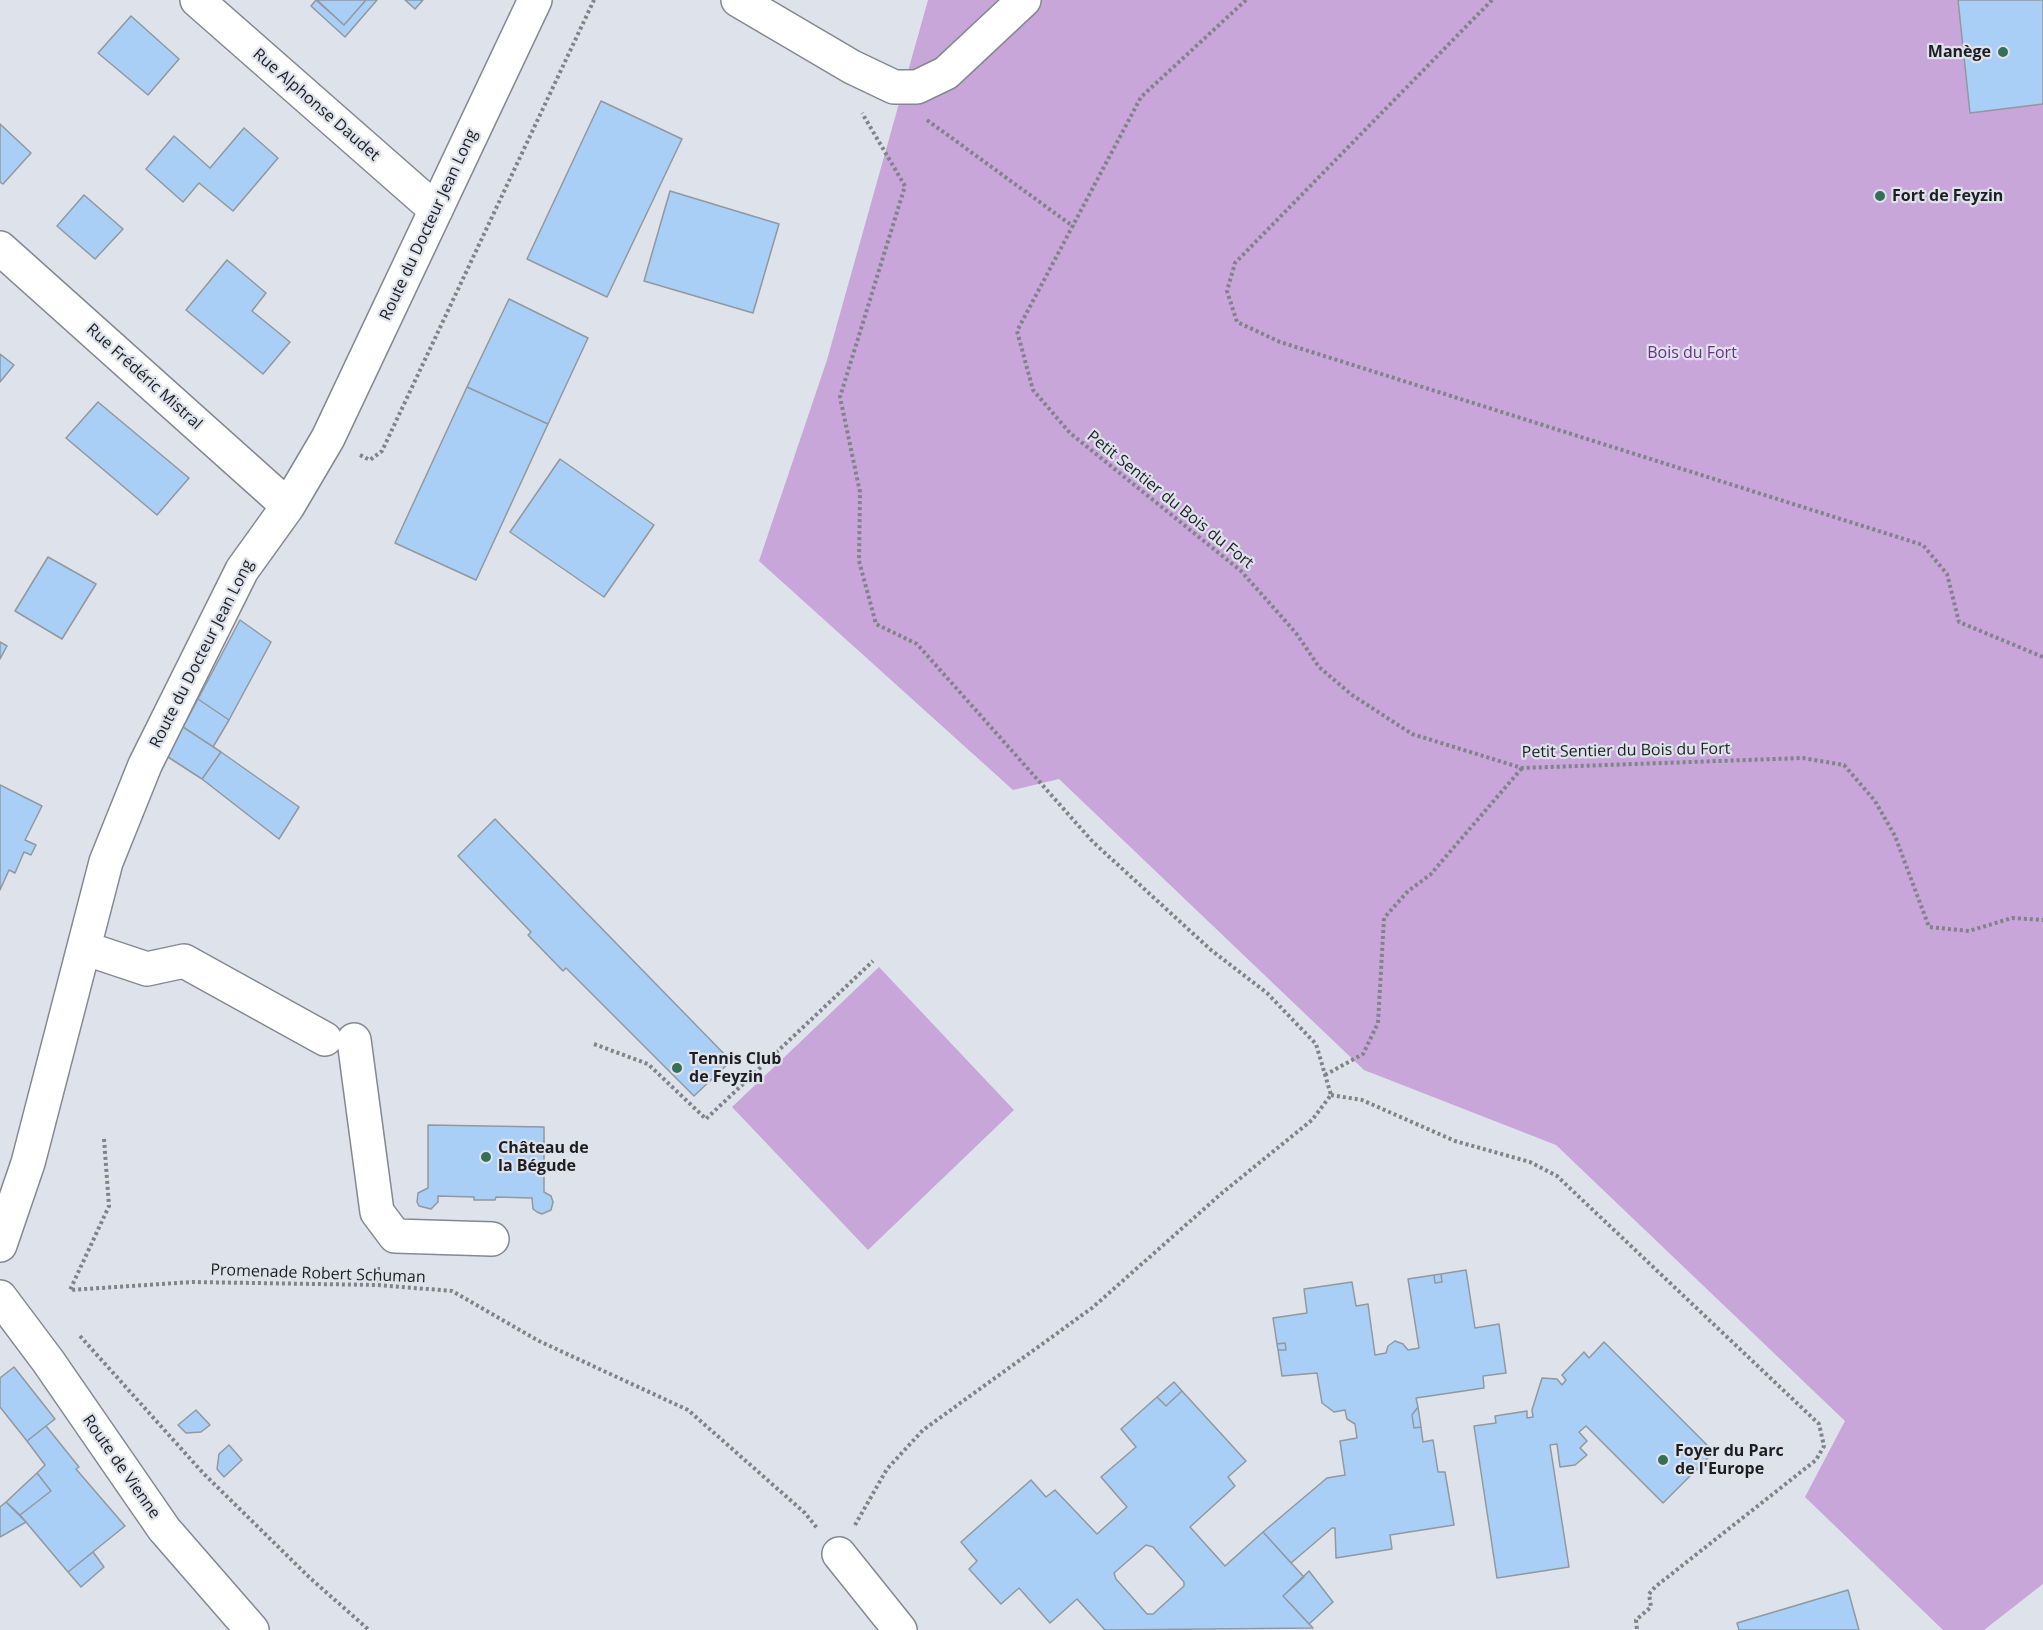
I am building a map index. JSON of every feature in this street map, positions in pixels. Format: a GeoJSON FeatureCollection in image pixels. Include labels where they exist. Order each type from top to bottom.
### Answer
{"type":"FeatureCollection","features":[{"type":"Feature","properties":{"kind":"street","name":"Rue Alphonse Daudet"},"geometry":{"type":"LineString","coordinates":[[197,0],[436,210]]}},
{"type":"Feature","properties":{"kind":"street","name":"Route du Docteur Jean Long"},"geometry":{"type":"LineString","coordinates":[[0,1245],[28,1163],[106,862],[145,765],[242,570],[288,506],[328,438],[535,0]]}},
{"type":"Feature","properties":{"kind":"street"},"geometry":{"type":"LineString","coordinates":[[738,0],[852,66],[894,87],[917,87],[946,73],[1024,0]]}},
{"type":"Feature","properties":{"kind":"street","name":"Rue Frédéric Mistral"},"geometry":{"type":"LineString","coordinates":[[0,248],[288,506]]}},
{"type":"Feature","properties":{"kind":"street"},"geometry":{"type":"LineString","coordinates":[[84,948],[147,969],[184,961],[340,1039],[377,1212],[395,1236],[492,1239]]}},
{"type":"Feature","properties":{"kind":"street","name":"Route de Vienne"},"geometry":{"type":"LineString","coordinates":[[2,1308],[164,1529],[252,1630]]}},
{"type":"Feature","properties":{"kind":"street"},"geometry":{"type":"LineString","coordinates":[[838,1554],[900,1630]]}},
{"type":"Feature","properties":{"kind":"path"},"geometry":{"type":"LineString","coordinates":[[328,438],[370,460],[382,451],[594,0]]}},
{"type":"Feature","properties":{"kind":"path","name":"Petit Sentier du Bois du Fort"},"geometry":{"type":"LineString","coordinates":[[1246,0],[1141,97],[1017,331],[1033,390],[1070,433],[1241,571],[1296,633],[1319,668],[1352,695],[1412,734],[1522,768],[1803,758],[1844,765],[1875,801],[1895,836],[1929,927],[1970,931],[2012,918],[2043,920]]}},
{"type":"Feature","properties":{"kind":"path"},"geometry":{"type":"LineString","coordinates":[[1492,0],[1235,263],[1227,291],[1237,322],[1280,342],[1923,545],[1947,574],[1959,622],[2043,657]]}},
{"type":"Feature","properties":{"kind":"path"},"geometry":{"type":"LineString","coordinates":[[852,66],[852,96],[905,186],[840,397],[860,492],[860,561],[876,624],[917,644],[1093,842],[1211,950],[1267,993],[1316,1044],[1331,1095]]}},
{"type":"Feature","properties":{"kind":"path"},"geometry":{"type":"LineString","coordinates":[[917,87],[928,123],[1074,226]]}},
{"type":"Feature","properties":{"kind":"path"},"geometry":{"type":"LineString","coordinates":[[1325,1075],[1363,1054],[1378,1023],[1384,918],[1408,891],[1438,867],[1522,768]]}},
{"type":"Feature","properties":{"kind":"path"},"geometry":{"type":"LineString","coordinates":[[594,1044],[648,1064],[706,1119],[873,961]]}},
{"type":"Feature","properties":{"kind":"path"},"geometry":{"type":"LineString","coordinates":[[838,1554],[887,1469],[923,1430],[1092,1308],[1221,1193],[1312,1120],[1331,1095]]}},
{"type":"Feature","properties":{"kind":"path"},"geometry":{"type":"LineString","coordinates":[[1331,1095],[1362,1100],[1455,1141],[1530,1162],[1557,1176],[1819,1424],[1824,1446],[1816,1460],[1654,1587],[1649,1594],[1651,1607],[1636,1620],[1637,1630]]}},
{"type":"Feature","properties":{"kind":"path","name":"Promenade Robert Schuman"},"geometry":{"type":"LineString","coordinates":[[104,1139],[109,1206],[70,1290],[192,1282],[378,1284],[452,1292],[539,1341],[688,1410],[805,1513],[838,1554]]}},
{"type":"Feature","properties":{"kind":"path"},"geometry":{"type":"LineString","coordinates":[[80,1336],[203,1473],[310,1578],[369,1630]]}},
{"type":"Feature","properties":{"kind":"green space","name":"Bois du Fort"},"geometry":{"type":"Polygon","coordinates":[[[928,0],[2043,0],[2043,1584],[1984,1630],[1943,1630],[1805,1497],[1845,1421],[1556,1145],[1364,1070],[1059,779],[1013,790],[759,561],[827,360],[928,0]]]}},
{"type":"Feature","properties":{"kind":"green space"},"geometry":{"type":"Polygon","coordinates":[[[879,967],[1014,1110],[868,1250],[732,1107],[879,967]]]}},
{"type":"Feature","properties":{"kind":"building"},"geometry":{"type":"Polygon","coordinates":[[[316,0],[344,25],[366,0],[377,0],[345,37],[311,6],[316,0]]]}},
{"type":"Feature","properties":{"kind":"building"},"geometry":{"type":"Polygon","coordinates":[[[317,0],[366,0],[344,25],[317,0]]]}},
{"type":"Feature","properties":{"kind":"building"},"geometry":{"type":"Polygon","coordinates":[[[405,0],[423,0],[415,9],[405,0]]]}},
{"type":"Feature","properties":{"kind":"building","name":"Manège"},"geometry":{"type":"Polygon","coordinates":[[[1958,0],[2043,0],[2043,104],[1970,113],[1958,0]]]}},
{"type":"Feature","properties":{"kind":"building"},"geometry":{"type":"Polygon","coordinates":[[[131,16],[179,59],[148,95],[98,53],[131,16]]]}},
{"type":"Feature","properties":{"kind":"building"},"geometry":{"type":"Polygon","coordinates":[[[601,101],[682,139],[607,297],[527,259],[601,101]]]}},
{"type":"Feature","properties":{"kind":"building"},"geometry":{"type":"Polygon","coordinates":[[[0,124],[31,153],[3,184],[0,182],[0,124]]]}},
{"type":"Feature","properties":{"kind":"building"},"geometry":{"type":"Polygon","coordinates":[[[244,128],[278,158],[233,211],[199,183],[183,202],[146,169],[174,136],[210,168],[244,128]]]}},
{"type":"Feature","properties":{"kind":"building"},"geometry":{"type":"Polygon","coordinates":[[[670,191],[779,224],[753,313],[644,281],[670,191]]]}},
{"type":"Feature","properties":{"kind":"building"},"geometry":{"type":"Polygon","coordinates":[[[84,195],[123,229],[95,259],[57,226],[84,195]]]}},
{"type":"Feature","properties":{"kind":"building"},"geometry":{"type":"Polygon","coordinates":[[[227,260],[266,293],[252,311],[290,342],[263,374],[186,310],[227,260]]]}},
{"type":"Feature","properties":{"kind":"building"},"geometry":{"type":"Polygon","coordinates":[[[509,299],[588,338],[548,424],[467,387],[509,299]]]}},
{"type":"Feature","properties":{"kind":"building"},"geometry":{"type":"Polygon","coordinates":[[[0,354],[14,365],[0,382],[0,354]]]}},
{"type":"Feature","properties":{"kind":"building"},"geometry":{"type":"Polygon","coordinates":[[[467,387],[548,424],[476,580],[395,543],[467,387]]]}},
{"type":"Feature","properties":{"kind":"building"},"geometry":{"type":"Polygon","coordinates":[[[98,402],[189,478],[157,515],[66,438],[98,402]]]}},
{"type":"Feature","properties":{"kind":"building"},"geometry":{"type":"Polygon","coordinates":[[[560,459],[654,525],[604,597],[510,532],[560,459]]]}},
{"type":"Feature","properties":{"kind":"building"},"geometry":{"type":"Polygon","coordinates":[[[48,557],[96,584],[62,639],[15,611],[48,557]]]}},
{"type":"Feature","properties":{"kind":"building"},"geometry":{"type":"Polygon","coordinates":[[[240,620],[271,642],[229,720],[198,699],[240,620]]]}},
{"type":"Feature","properties":{"kind":"building"},"geometry":{"type":"Polygon","coordinates":[[[0,642],[7,646],[0,659],[0,642]]]}},
{"type":"Feature","properties":{"kind":"building"},"geometry":{"type":"Polygon","coordinates":[[[198,699],[229,720],[213,747],[183,727],[198,699]]]}},
{"type":"Feature","properties":{"kind":"building"},"geometry":{"type":"Polygon","coordinates":[[[183,727],[221,752],[202,779],[168,757],[183,727]]]}},
{"type":"Feature","properties":{"kind":"building"},"geometry":{"type":"Polygon","coordinates":[[[221,752],[299,807],[279,839],[202,779],[221,752]]]}},
{"type":"Feature","properties":{"kind":"building"},"geometry":{"type":"Polygon","coordinates":[[[0,785],[42,806],[25,840],[36,845],[31,855],[24,852],[15,873],[9,870],[0,890],[0,785]]]}},
{"type":"Feature","properties":{"kind":"building"},"geometry":{"type":"Polygon","coordinates":[[[495,819],[731,1061],[694,1096],[566,968],[563,971],[528,935],[531,932],[458,856],[495,819]]]}},
{"type":"Feature","properties":{"kind":"building","name":"Château de la Bégude"},"geometry":{"type":"Polygon","coordinates":[[[428,1125],[544,1127],[544,1192],[551,1196],[553,1202],[551,1210],[542,1214],[537,1212],[533,1209],[532,1198],[496,1197],[495,1200],[474,1200],[474,1197],[438,1196],[438,1202],[431,1209],[419,1206],[418,1193],[428,1188],[428,1125]]]}},
{"type":"Feature","properties":{"kind":"building"},"geometry":{"type":"Polygon","coordinates":[[[1466,1270],[1475,1328],[1499,1324],[1506,1373],[1483,1376],[1484,1388],[1416,1398],[1418,1407],[1412,1415],[1414,1428],[1421,1427],[1423,1442],[1433,1440],[1438,1472],[1445,1472],[1454,1525],[1390,1535],[1392,1549],[1336,1558],[1335,1528],[1332,1528],[1291,1563],[1263,1532],[1327,1478],[1345,1475],[1340,1441],[1357,1438],[1355,1424],[1347,1419],[1345,1410],[1334,1412],[1322,1403],[1317,1373],[1282,1376],[1278,1350],[1286,1350],[1285,1343],[1277,1344],[1273,1318],[1307,1313],[1304,1289],[1352,1282],[1356,1306],[1368,1304],[1375,1355],[1386,1353],[1388,1346],[1395,1341],[1403,1344],[1408,1350],[1419,1348],[1408,1279],[1434,1275],[1435,1283],[1442,1282],[1441,1274],[1466,1270]]]}},
{"type":"Feature","properties":{"kind":"building"},"geometry":{"type":"Polygon","coordinates":[[[1441,1274],[1442,1282],[1435,1283],[1434,1275],[1441,1274]]]}},
{"type":"Feature","properties":{"kind":"building","name":"Foyer du Parc de l'Europe"},"geometry":{"type":"Polygon","coordinates":[[[1604,1342],[1714,1452],[1663,1503],[1586,1426],[1579,1432],[1587,1441],[1580,1448],[1587,1455],[1575,1465],[1560,1467],[1557,1444],[1550,1445],[1569,1567],[1497,1578],[1474,1426],[1496,1423],[1495,1416],[1527,1411],[1527,1418],[1533,1417],[1532,1410],[1542,1378],[1557,1379],[1562,1385],[1566,1380],[1562,1375],[1584,1352],[1589,1358],[1604,1342]]]}},
{"type":"Feature","properties":{"kind":"building"},"geometry":{"type":"Polygon","coordinates":[[[1285,1343],[1286,1350],[1278,1350],[1277,1344],[1285,1343]]]}},
{"type":"Feature","properties":{"kind":"building"},"geometry":{"type":"Polygon","coordinates":[[[14,1367],[55,1419],[27,1441],[0,1407],[0,1378],[14,1367]]]}},
{"type":"Feature","properties":{"kind":"building"},"geometry":{"type":"Polygon","coordinates":[[[1174,1382],[1182,1391],[1166,1406],[1157,1397],[1174,1382]]]}},
{"type":"Feature","properties":{"kind":"building"},"geometry":{"type":"Polygon","coordinates":[[[1182,1391],[1246,1461],[1228,1477],[1235,1486],[1190,1527],[1225,1566],[1263,1532],[1304,1577],[1283,1596],[1313,1628],[1105,1630],[1077,1599],[1050,1623],[1019,1588],[1001,1604],[969,1569],[977,1561],[961,1542],[1031,1480],[1046,1497],[1055,1490],[1097,1534],[1127,1507],[1101,1477],[1136,1447],[1121,1429],[1157,1397],[1166,1406],[1182,1391]],[[1146,1545],[1114,1573],[1116,1579],[1147,1614],[1153,1614],[1184,1586],[1184,1582],[1153,1547],[1146,1545]]]}},
{"type":"Feature","properties":{"kind":"building"},"geometry":{"type":"Polygon","coordinates":[[[1418,1407],[1421,1427],[1414,1428],[1412,1415],[1418,1407]]]}},
{"type":"Feature","properties":{"kind":"building"},"geometry":{"type":"Polygon","coordinates":[[[196,1410],[210,1425],[201,1432],[186,1433],[178,1425],[196,1410]]]}},
{"type":"Feature","properties":{"kind":"building"},"geometry":{"type":"Polygon","coordinates":[[[46,1426],[79,1467],[76,1469],[125,1526],[68,1572],[20,1515],[51,1491],[37,1473],[45,1465],[27,1441],[46,1426]]]}},
{"type":"Feature","properties":{"kind":"building"},"geometry":{"type":"Polygon","coordinates":[[[229,1445],[242,1460],[224,1477],[217,1469],[219,1454],[229,1445]]]}},
{"type":"Feature","properties":{"kind":"building"},"geometry":{"type":"Polygon","coordinates":[[[37,1473],[51,1491],[20,1515],[6,1502],[37,1473]]]}},
{"type":"Feature","properties":{"kind":"building"},"geometry":{"type":"Polygon","coordinates":[[[6,1502],[26,1522],[0,1537],[0,1507],[6,1502]]]}},
{"type":"Feature","properties":{"kind":"building"},"geometry":{"type":"Polygon","coordinates":[[[93,1552],[104,1567],[81,1587],[68,1572],[93,1552]]]}},
{"type":"Feature","properties":{"kind":"building"},"geometry":{"type":"Polygon","coordinates":[[[1309,1571],[1333,1602],[1309,1624],[1283,1596],[1309,1571]]]}},
{"type":"Feature","properties":{"kind":"building"},"geometry":{"type":"Polygon","coordinates":[[[1848,1590],[1859,1630],[1739,1630],[1737,1623],[1848,1590]]]}},
{"type":"Feature","properties":{"kind":"place","name":"Manège"},"geometry":{"type":"Point","coordinates":[2003,52]}},
{"type":"Feature","properties":{"kind":"place","name":"Fort de Feyzin"},"geometry":{"type":"Point","coordinates":[1880,196]}},
{"type":"Feature","properties":{"kind":"place","name":"Tennis Club de Feyzin"},"geometry":{"type":"Point","coordinates":[677,1068]}},
{"type":"Feature","properties":{"kind":"place","name":"Château de la Bégude"},"geometry":{"type":"Point","coordinates":[486,1157]}},
{"type":"Feature","properties":{"kind":"place","name":"Foyer du Parc de l'Europe"},"geometry":{"type":"Point","coordinates":[1663,1460]}}]}
